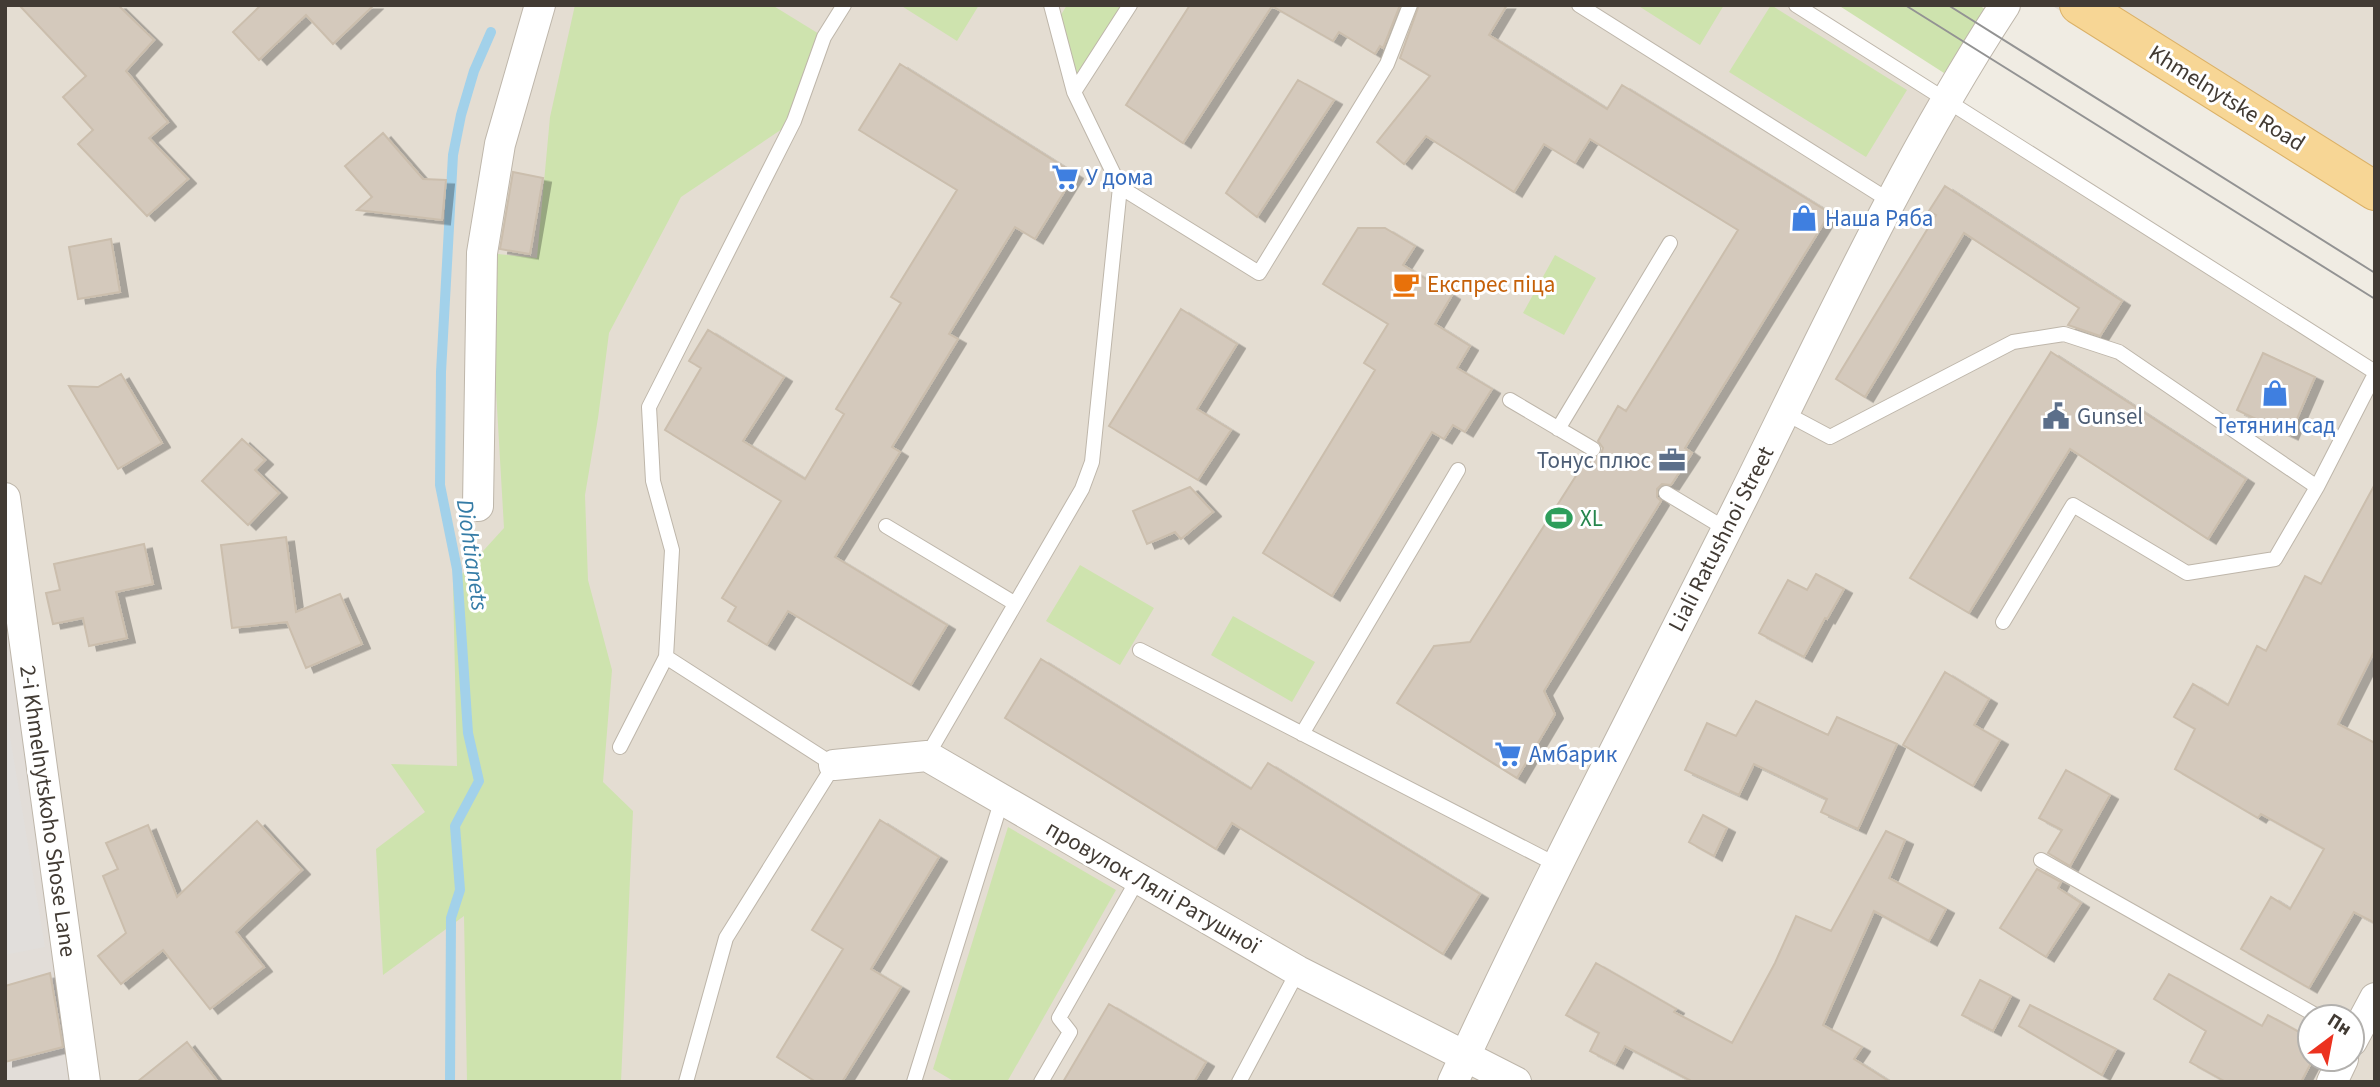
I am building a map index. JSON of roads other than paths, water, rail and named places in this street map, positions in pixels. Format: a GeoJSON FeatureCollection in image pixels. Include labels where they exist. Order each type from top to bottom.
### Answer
{"type":"FeatureCollection","features":[{"type":"Feature","properties":{"kind":"main road","name":"Khmelnytske Road"},"geometry":{"type":"LineString","coordinates":[[2079,5],[2375,191]]}},
{"type":"Feature","properties":{"kind":"street"},"geometry":{"type":"LineString","coordinates":[[478,506],[482,253],[500,144],[540,5]]}},
{"type":"Feature","properties":{"kind":"street","name":"Liali Ratushnoi Street"},"geometry":{"type":"LineString","coordinates":[[1459,1069],[1557,865],[1890,201],[1946,100],[2005,5]]}},
{"type":"Feature","properties":{"kind":"street","name":"2-i Khmelnytskoho Shose Lane"},"geometry":{"type":"LineString","coordinates":[[5,498],[85,1082]]}},
{"type":"Feature","properties":{"kind":"street"},"geometry":{"type":"LineString","coordinates":[[834,765],[927,755]]}},
{"type":"Feature","properties":{"kind":"street","name":"провулок Лялі Ратушної"},"geometry":{"type":"LineString","coordinates":[[927,755],[1459,1069],[1516,1082]]}},
{"type":"Feature","properties":{"kind":"street"},"geometry":{"type":"LineString","coordinates":[[2366,1014],[2375,998]]}},
{"type":"Feature","properties":{"kind":"lane"},"geometry":{"type":"LineString","coordinates":[[620,747],[666,657],[672,550],[653,481],[649,407],[794,121],[824,37],[844,5]]}},
{"type":"Feature","properties":{"kind":"lane"},"geometry":{"type":"LineString","coordinates":[[927,755],[1082,489],[1092,462],[1120,187],[1074,92],[1051,5]]}},
{"type":"Feature","properties":{"kind":"lane"},"geometry":{"type":"LineString","coordinates":[[1074,92],[1130,5]]}},
{"type":"Feature","properties":{"kind":"lane"},"geometry":{"type":"LineString","coordinates":[[1120,187],[1259,273],[1387,64],[1410,5]]}},
{"type":"Feature","properties":{"kind":"lane"},"geometry":{"type":"LineString","coordinates":[[1579,5],[1890,201]]}},
{"type":"Feature","properties":{"kind":"lane"},"geometry":{"type":"LineString","coordinates":[[1797,5],[2375,373],[2317,487],[2275,559],[2187,573],[2073,505],[2003,622]]}},
{"type":"Feature","properties":{"kind":"lane"},"geometry":{"type":"LineString","coordinates":[[1558,429],[1670,243]]}},
{"type":"Feature","properties":{"kind":"lane"},"geometry":{"type":"LineString","coordinates":[[1785,413],[1830,437],[2013,342],[2064,334],[2119,352],[2317,487]]}},
{"type":"Feature","properties":{"kind":"lane"},"geometry":{"type":"LineString","coordinates":[[1510,400],[1593,449]]}},
{"type":"Feature","properties":{"kind":"lane"},"geometry":{"type":"LineString","coordinates":[[1302,734],[1458,470]]}},
{"type":"Feature","properties":{"kind":"lane"},"geometry":{"type":"LineString","coordinates":[[1666,493],[1726,529]]}},
{"type":"Feature","properties":{"kind":"lane"},"geometry":{"type":"LineString","coordinates":[[886,526],[1014,603]]}},
{"type":"Feature","properties":{"kind":"lane"},"geometry":{"type":"LineString","coordinates":[[1140,650],[1557,865]]}},
{"type":"Feature","properties":{"kind":"lane"},"geometry":{"type":"LineString","coordinates":[[666,657],[834,765],[726,938],[686,1082]]}},
{"type":"Feature","properties":{"kind":"lane"},"geometry":{"type":"LineString","coordinates":[[915,1082],[1002,799]]}},
{"type":"Feature","properties":{"kind":"lane"},"geometry":{"type":"LineString","coordinates":[[2041,860],[2296,1004]]}},
{"type":"Feature","properties":{"kind":"lane"},"geometry":{"type":"LineString","coordinates":[[1041,1082],[1070,1032],[1059,1018],[1139,879]]}},
{"type":"Feature","properties":{"kind":"lane"},"geometry":{"type":"LineString","coordinates":[[1239,1082],[1297,971]]}},
{"type":"Feature","properties":{"kind":"waterway","name":"Diohtianets"},"geometry":{"type":"LineString","coordinates":[[450,1082],[451,918],[460,890],[455,826],[479,781],[468,733],[457,569],[440,485],[441,372],[453,155],[474,71],[491,32]]}},
{"type":"Feature","properties":{"kind":"tram line"},"geometry":{"type":"LineString","coordinates":[[1905,5],[2375,299]]}},
{"type":"Feature","properties":{"kind":"tram line"},"geometry":{"type":"LineString","coordinates":[[1948,5],[2375,273]]}},
{"type":"Feature","properties":{"kind":"place","name":"У дома"},"geometry":{"type":"Point","coordinates":[1065,177]}},
{"type":"Feature","properties":{"kind":"place","name":"Наша Ряба"},"geometry":{"type":"Point","coordinates":[1804,218]}},
{"type":"Feature","properties":{"kind":"place","name":"Експрес піца"},"geometry":{"type":"Point","coordinates":[1406,284]}},
{"type":"Feature","properties":{"kind":"place","name":"Тетянин сад"},"geometry":{"type":"Point","coordinates":[2275,393]}},
{"type":"Feature","properties":{"kind":"place","name":"Gunsel"},"geometry":{"type":"Point","coordinates":[2056,416]}},
{"type":"Feature","properties":{"kind":"place","name":"Тонус плюс"},"geometry":{"type":"Point","coordinates":[1672,460]}},
{"type":"Feature","properties":{"kind":"place","name":"XL"},"geometry":{"type":"Point","coordinates":[1559,518]}},
{"type":"Feature","properties":{"kind":"place","name":"Амбарик"},"geometry":{"type":"Point","coordinates":[1508,754]}}]}
